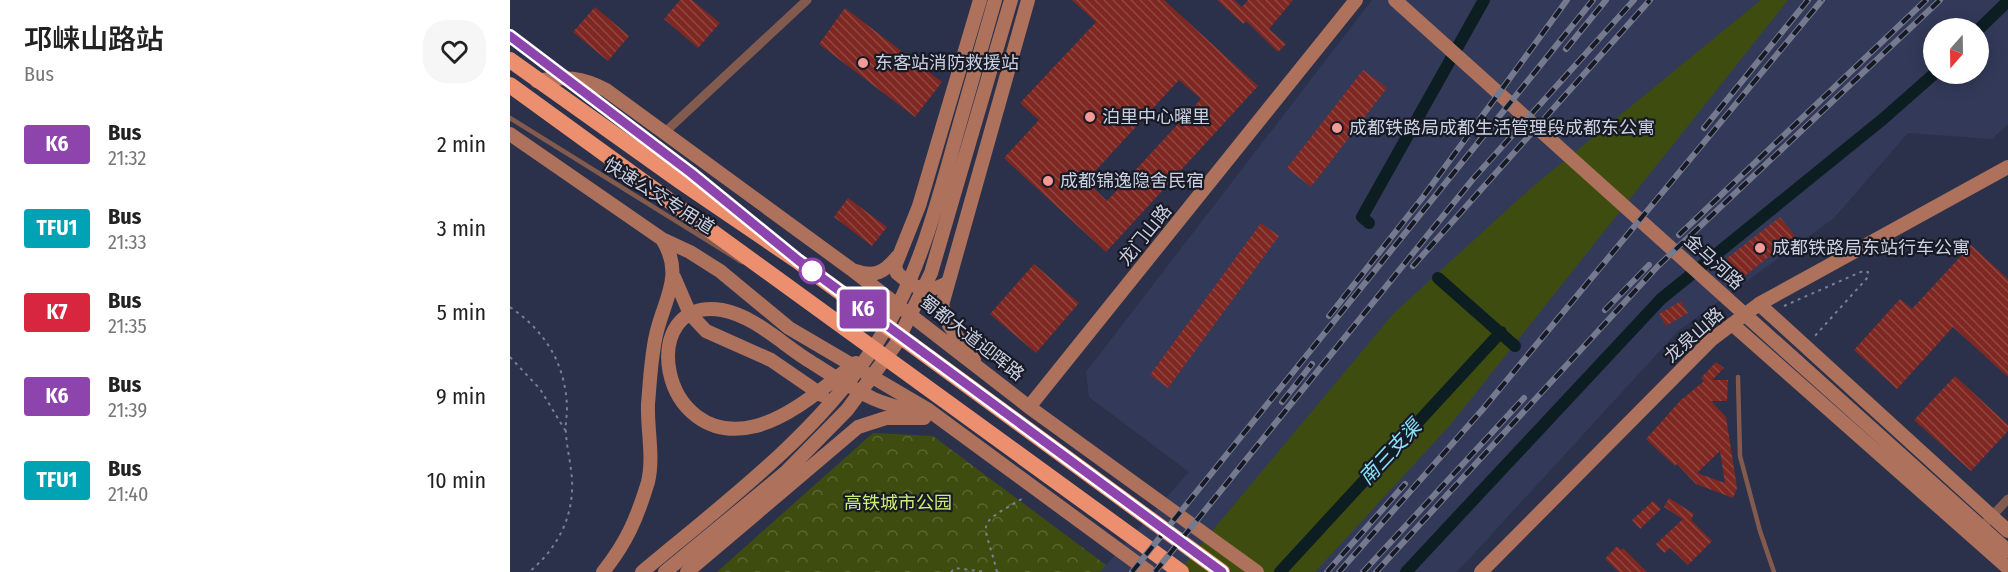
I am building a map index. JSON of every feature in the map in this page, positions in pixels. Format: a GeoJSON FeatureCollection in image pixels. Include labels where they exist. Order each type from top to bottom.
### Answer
{"type":"FeatureCollection","features":[{"type":"Feature","properties":{"kind":"highway"},"geometry":{"type":"LineString","coordinates":[[510,60],[537,81],[799,261],[1222,572]]}},
{"type":"Feature","properties":{"kind":"highway"},"geometry":{"type":"LineString","coordinates":[[510,86],[1181,572]]}},
{"type":"Feature","properties":{"kind":"highway"},"geometry":{"type":"LineString","coordinates":[[510,102],[528,98]]}},
{"type":"Feature","properties":{"kind":"street"},"geometry":{"type":"LineString","coordinates":[[664,133],[807,0]]}},
{"type":"Feature","properties":{"kind":"street"},"geometry":{"type":"LineString","coordinates":[[851,269],[867,275],[878,273],[888,268],[897,257],[919,206],[980,0]]}},
{"type":"Feature","properties":{"kind":"street"},"geometry":{"type":"LineString","coordinates":[[642,572],[776,460],[835,398],[870,354],[917,263],[995,0]]}},
{"type":"Feature","properties":{"kind":"street"},"geometry":{"type":"LineString","coordinates":[[665,572],[786,472],[847,410],[884,364],[918,304],[931,273],[1011,0]]}},
{"type":"Feature","properties":{"kind":"street"},"geometry":{"type":"LineString","coordinates":[[982,372],[944,315],[942,305],[1028,0]]}},
{"type":"Feature","properties":{"kind":"street","name":"龙门山路"},"geometry":{"type":"LineString","coordinates":[[1029,407],[1356,0]]}},
{"type":"Feature","properties":{"kind":"street","name":"金马河路"},"geometry":{"type":"LineString","coordinates":[[1395,0],[2008,551]]}},
{"type":"Feature","properties":{"kind":"street"},"geometry":{"type":"LineString","coordinates":[[510,53],[537,81]]}},
{"type":"Feature","properties":{"kind":"street","name":"蜀都大道迎晖路"},"geometry":{"type":"LineString","coordinates":[[537,81],[572,77],[594,83],[851,269],[982,372],[1257,572]]}},
{"type":"Feature","properties":{"kind":"street"},"geometry":{"type":"LineString","coordinates":[[510,134],[662,238],[720,271],[789,328],[927,409],[1149,572]]}},
{"type":"Feature","properties":{"kind":"street","name":"龙泉山路"},"geometry":{"type":"LineString","coordinates":[[1481,572],[1711,340],[1759,304],[2008,167]]}},
{"type":"Feature","properties":{"kind":"street"},"geometry":{"type":"LineString","coordinates":[[603,572],[633,529],[649,479],[651,371],[656,334],[673,275],[670,251],[662,238]]}},
{"type":"Feature","properties":{"kind":"street"},"geometry":{"type":"LineString","coordinates":[[897,257],[897,273],[920,289],[937,289],[947,283]]}},
{"type":"Feature","properties":{"kind":"street"},"geometry":{"type":"LineString","coordinates":[[673,275],[690,314],[706,331],[771,360],[856,420],[934,418]]}},
{"type":"Feature","properties":{"kind":"street"},"geometry":{"type":"LineString","coordinates":[[1759,304],[2008,531]]}},
{"type":"Feature","properties":{"kind":"street"},"geometry":{"type":"LineString","coordinates":[[870,354],[792,409],[773,420],[741,428],[714,423],[687,408],[672,385],[667,360],[674,333],[693,312],[706,309],[733,313],[747,319],[809,361],[875,399],[934,418],[989,453]]}},
{"type":"Feature","properties":{"kind":"street"},"geometry":{"type":"LineString","coordinates":[[1732,324],[2008,568]]}},
{"type":"Feature","properties":{"kind":"street"},"geometry":{"type":"LineString","coordinates":[[687,572],[858,427],[871,421]]}},
{"type":"Feature","properties":{"kind":"street"},"geometry":{"type":"LineString","coordinates":[[1972,537],[2008,499]]}},
{"type":"Feature","properties":{"kind":"lane","name":"快速公交专用道"},"geometry":{"type":"LineString","coordinates":[[510,36],[735,208],[799,261]]}},
{"type":"Feature","properties":{"kind":"lane","name":"快速公交专用道"},"geometry":{"type":"LineString","coordinates":[[510,118],[706,241],[797,292]]}},
{"type":"Feature","properties":{"kind":"lane"},"geometry":{"type":"LineString","coordinates":[[1738,377],[1740,456],[1760,531],[1774,572]]}},
{"type":"Feature","properties":{"kind":"path"},"geometry":{"type":"LineString","coordinates":[[1778,308],[1863,271],[1868,272],[1868,277],[1808,344]]}},
{"type":"Feature","properties":{"kind":"path"},"geometry":{"type":"LineString","coordinates":[[510,307],[530,320],[556,357],[564,382],[565,430],[572,481],[564,528],[554,547],[529,572]]}},
{"type":"Feature","properties":{"kind":"path"},"geometry":{"type":"LineString","coordinates":[[510,357],[540,389],[565,430]]}},
{"type":"Feature","properties":{"kind":"path"},"geometry":{"type":"LineString","coordinates":[[998,572],[984,534],[985,524],[992,516],[1026,497]]}},
{"type":"Feature","properties":{"kind":"path"},"geometry":{"type":"LineString","coordinates":[[951,572],[955,568],[986,572]]}},
{"type":"Feature","properties":{"kind":"shaded area"},"geometry":{"type":"Polygon","coordinates":[[[1372,0],[2008,0],[2008,124],[1992,139],[1908,133],[1834,218],[1678,331],[1457,572],[1100,572],[1189,472],[1089,397],[1086,372],[1372,0]]]}},
{"type":"Feature","properties":{"kind":"green space"},"geometry":{"type":"Polygon","coordinates":[[[1761,0],[1788,0],[1451,424],[1315,572],[1178,572],[1394,313],[1531,188],[1761,0]]]}},
{"type":"Feature","properties":{"kind":"green space","name":"高铁城市公园"},"geometry":{"type":"Polygon","coordinates":[[[873,433],[933,436],[1106,565],[1100,572],[717,572],[873,433]]]}},
{"type":"Feature","properties":{"kind":"building"},"geometry":{"type":"Polygon","coordinates":[[[680,0],[692,0],[720,23],[698,48],[664,19],[680,0]]]}},
{"type":"Feature","properties":{"kind":"building","name":"泊里中心曜里"},"geometry":{"type":"Polygon","coordinates":[[[1072,0],[1164,0],[1258,86],[1106,252],[1004,158],[1039,120],[1020,103],[1096,22],[1072,0]],[[1179,80],[1086,181],[1107,201],[1201,99],[1179,80]]]}},
{"type":"Feature","properties":{"kind":"building"},"geometry":{"type":"Polygon","coordinates":[[[1217,0],[1234,0],[1242,7],[1248,0],[1293,0],[1269,29],[1286,44],[1278,52],[1246,21],[1243,24],[1217,0]]]}},
{"type":"Feature","properties":{"kind":"building"},"geometry":{"type":"Polygon","coordinates":[[[595,7],[629,36],[608,61],[573,32],[595,7]]]}},
{"type":"Feature","properties":{"kind":"building"},"geometry":{"type":"Polygon","coordinates":[[[845,8],[942,82],[915,117],[819,44],[845,8]]]}},
{"type":"Feature","properties":{"kind":"building","name":"成都铁路局成都生活管理段成都东公寓"},"geometry":{"type":"Polygon","coordinates":[[[1363,70],[1387,88],[1311,187],[1287,168],[1363,70]]]}},
{"type":"Feature","properties":{"kind":"building"},"geometry":{"type":"Polygon","coordinates":[[[848,198],[887,227],[872,246],[834,217],[848,198]]]}},
{"type":"Feature","properties":{"kind":"building","name":"成都铁路局东站行车公寓"},"geometry":{"type":"Polygon","coordinates":[[[1780,217],[1795,236],[1741,279],[1726,259],[1780,217]]]}},
{"type":"Feature","properties":{"kind":"building"},"geometry":{"type":"Polygon","coordinates":[[[1261,223],[1279,236],[1168,388],[1150,375],[1261,223]]]}},
{"type":"Feature","properties":{"kind":"building"},"geometry":{"type":"Polygon","coordinates":[[[1971,245],[2008,279],[2008,377],[1953,327],[1897,389],[1854,350],[1900,299],[1912,309],[1971,245]]]}},
{"type":"Feature","properties":{"kind":"building"},"geometry":{"type":"Polygon","coordinates":[[[1034,264],[1079,303],[1036,353],[990,314],[1034,264]]]}},
{"type":"Feature","properties":{"kind":"building"},"geometry":{"type":"Polygon","coordinates":[[[1681,301],[1688,313],[1666,326],[1659,314],[1681,301]]]}},
{"type":"Feature","properties":{"kind":"building"},"geometry":{"type":"Polygon","coordinates":[[[1716,362],[1724,368],[1712,380],[1728,380],[1727,401],[1711,401],[1726,417],[1737,488],[1733,498],[1696,484],[1677,464],[1675,466],[1646,439],[1680,401],[1704,381],[1701,378],[1716,362]],[[1720,451],[1697,473],[1725,483],[1720,451]]]}},
{"type":"Feature","properties":{"kind":"building"},"geometry":{"type":"Polygon","coordinates":[[[1955,376],[2008,425],[2008,431],[1971,471],[1914,420],[1955,376]]]}},
{"type":"Feature","properties":{"kind":"building"},"geometry":{"type":"Polygon","coordinates":[[[1669,498],[1694,514],[1691,520],[1712,541],[1688,565],[1670,548],[1664,553],[1656,544],[1683,519],[1664,507],[1669,498]]]}},
{"type":"Feature","properties":{"kind":"building"},"geometry":{"type":"Polygon","coordinates":[[[1653,501],[1661,509],[1640,529],[1632,520],[1653,501]]]}},
{"type":"Feature","properties":{"kind":"building"},"geometry":{"type":"Polygon","coordinates":[[[1617,546],[1621,550],[1623,548],[1647,572],[1619,572],[1605,559],[1617,546]]]}},
{"type":"Feature","properties":{"kind":"waterway"},"geometry":{"type":"LineString","coordinates":[[1369,223],[1362,217],[1484,0]]}},
{"type":"Feature","properties":{"kind":"waterway"},"geometry":{"type":"LineString","coordinates":[[1989,19],[2008,1]]}},
{"type":"Feature","properties":{"kind":"waterway"},"geometry":{"type":"LineString","coordinates":[[1406,572],[1661,299],[1883,119],[1923,84]]}},
{"type":"Feature","properties":{"kind":"waterway"},"geometry":{"type":"LineString","coordinates":[[1438,278],[1515,346]]}},
{"type":"Feature","properties":{"kind":"waterway","name":"南三支渠"},"geometry":{"type":"LineString","coordinates":[[1280,572],[1501,332]]}},
{"type":"Feature","properties":{"kind":"railway"},"geometry":{"type":"LineString","coordinates":[[1329,316],[1423,197],[1567,0]]}},
{"type":"Feature","properties":{"kind":"railway"},"geometry":{"type":"LineString","coordinates":[[1132,572],[1593,0]]}},
{"type":"Feature","properties":{"kind":"railway"},"geometry":{"type":"LineString","coordinates":[[1566,49],[1606,0]]}},
{"type":"Feature","properties":{"kind":"railway"},"geometry":{"type":"LineString","coordinates":[[1155,572],[1473,179],[1634,0]]}},
{"type":"Feature","properties":{"kind":"railway"},"geometry":{"type":"LineString","coordinates":[[1413,266],[1650,0]]}},
{"type":"Feature","properties":{"kind":"railway"},"geometry":{"type":"LineString","coordinates":[[1704,128],[1808,0]]}},
{"type":"Feature","properties":{"kind":"railway"},"geometry":{"type":"LineString","coordinates":[[1339,572],[1483,409],[1822,0]]}},
{"type":"Feature","properties":{"kind":"railway"},"geometry":{"type":"LineString","coordinates":[[1679,235],[1926,0]]}},
{"type":"Feature","properties":{"kind":"railway"},"geometry":{"type":"LineString","coordinates":[[1376,572],[1658,266],[1940,0]]}},
{"type":"Feature","properties":{"kind":"railway"},"geometry":{"type":"LineString","coordinates":[[1605,310],[1649,265]]}},
{"type":"Feature","properties":{"kind":"railway"},"geometry":{"type":"LineString","coordinates":[[1282,402],[1312,364]]}},
{"type":"Feature","properties":{"kind":"railway"},"geometry":{"type":"LineString","coordinates":[[1363,572],[1524,398]]}},
{"type":"Feature","properties":{"kind":"railway"},"geometry":{"type":"LineString","coordinates":[[1327,572],[1405,484]]}},
{"type":"Feature","properties":{"kind":"bus line","name":"K6"},"geometry":{"type":"LineString","coordinates":[[510,36],[691,173],[799,261],[1222,572]]}},
{"type":"Feature","properties":{"kind":"place","name":"东客站消防救援站"},"geometry":{"type":"Point","coordinates":[863,63]}},
{"type":"Feature","properties":{"kind":"place","name":"泊里中心曜里"},"geometry":{"type":"Point","coordinates":[1090,117]}},
{"type":"Feature","properties":{"kind":"place","name":"成都铁路局成都生活管理段成都东公寓"},"geometry":{"type":"Point","coordinates":[1337,128]}},
{"type":"Feature","properties":{"kind":"place","name":"成都锦逸隐舍民宿"},"geometry":{"type":"Point","coordinates":[1048,181]}},
{"type":"Feature","properties":{"kind":"place","name":"成都铁路局东站行车公寓"},"geometry":{"type":"Point","coordinates":[1760,248]}}]}
